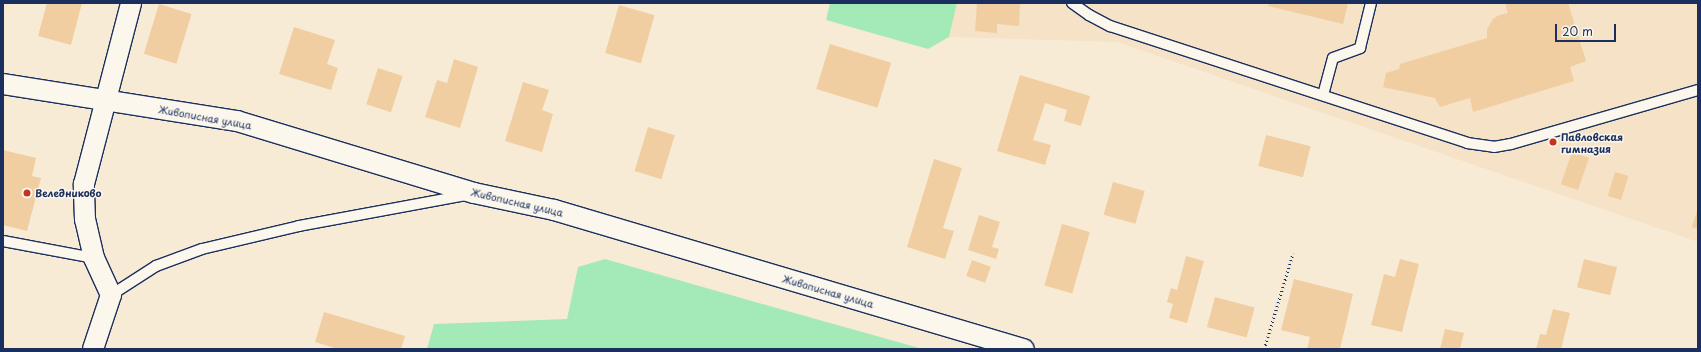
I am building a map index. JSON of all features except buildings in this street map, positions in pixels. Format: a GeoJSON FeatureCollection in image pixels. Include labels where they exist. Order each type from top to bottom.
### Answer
{"type":"FeatureCollection","features":[{"type":"Feature","properties":{"kind":"street"},"geometry":{"type":"LineString","coordinates":[[93,349],[111,295],[94,258],[85,220],[84,184],[131,3]]}},
{"type":"Feature","properties":{"kind":"street","name":"Живописная улица"},"geometry":{"type":"LineString","coordinates":[[3,84],[237,121],[474,193],[554,210],[1024,349]]}},
{"type":"Feature","properties":{"kind":"lane"},"geometry":{"type":"LineString","coordinates":[[1072,3],[1089,15],[1110,26],[1467,143],[1494,147],[1511,144],[1698,90]]}},
{"type":"Feature","properties":{"kind":"lane"},"geometry":{"type":"LineString","coordinates":[[1323,95],[1333,58],[1360,48],[1371,3]]}},
{"type":"Feature","properties":{"kind":"lane"},"geometry":{"type":"LineString","coordinates":[[111,295],[156,266],[202,249],[299,226],[474,193]]}},
{"type":"Feature","properties":{"kind":"lane"},"geometry":{"type":"LineString","coordinates":[[3,241],[94,258]]}},
{"type":"Feature","properties":{"kind":"path"},"geometry":{"type":"LineString","coordinates":[[1264,349],[1293,254]]}},
{"type":"Feature","properties":{"kind":"shaded area","name":"Павловская гимназия"},"geometry":{"type":"Polygon","coordinates":[[[957,3],[1698,3],[1698,242],[1117,42],[949,37],[957,3]]]}},
{"type":"Feature","properties":{"kind":"green space"},"geometry":{"type":"Polygon","coordinates":[[[830,3],[957,3],[949,37],[928,49],[826,20],[830,3]]]}},
{"type":"Feature","properties":{"kind":"green space"},"geometry":{"type":"Polygon","coordinates":[[[605,259],[923,349],[427,349],[434,324],[567,319],[578,267],[605,259]]]}},
{"type":"Feature","properties":{"kind":"place","name":"Павловская гимназия"},"geometry":{"type":"Point","coordinates":[1553,142]}},
{"type":"Feature","properties":{"kind":"place","name":"Веледниково"},"geometry":{"type":"Point","coordinates":[27,193]}}]}
